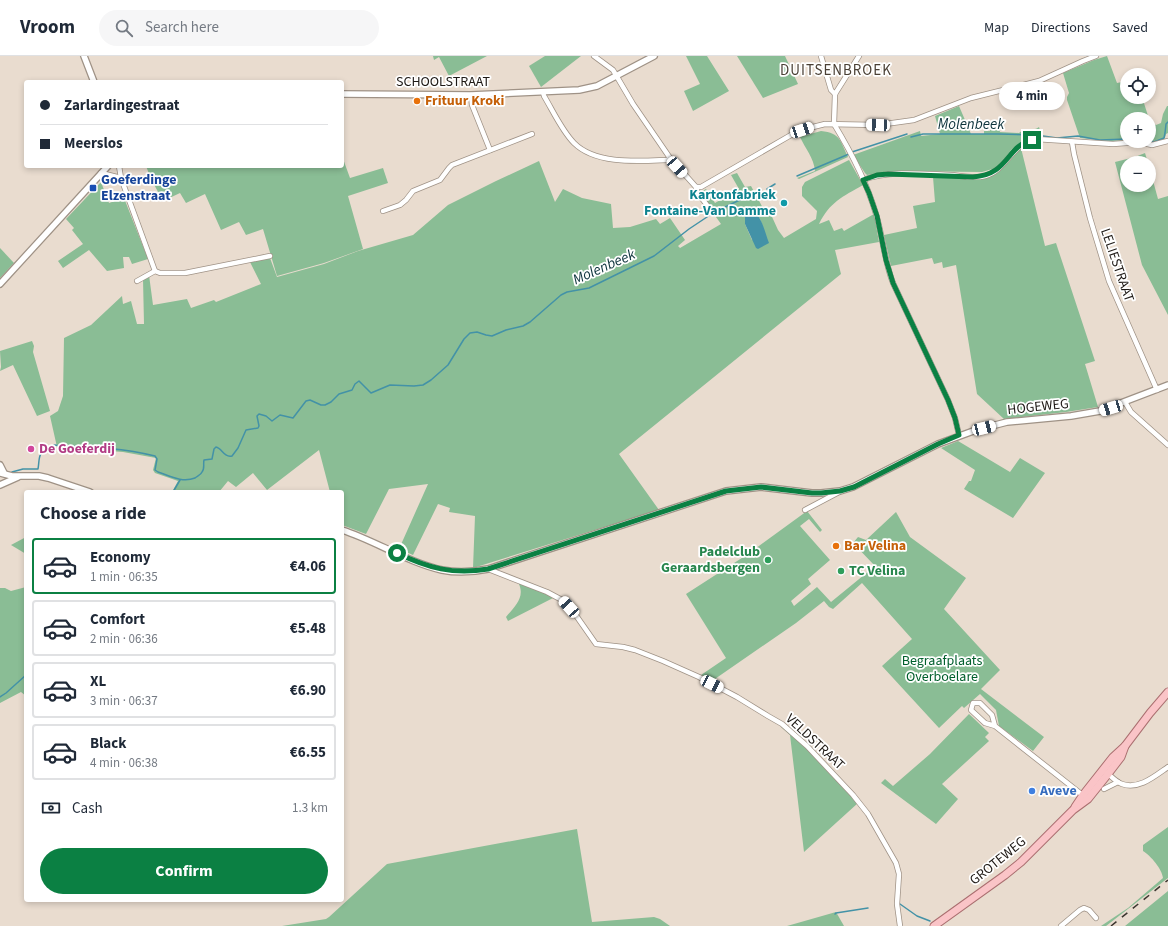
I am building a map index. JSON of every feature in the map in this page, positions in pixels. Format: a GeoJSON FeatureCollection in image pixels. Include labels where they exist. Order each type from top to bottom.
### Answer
{"type":"FeatureCollection","features":[{"type":"Feature","properties":{"kind":"main road","name":"GROTEWEG"},"geometry":{"type":"LineString","coordinates":[[934,926],[941,924],[1021,862],[1085,797],[1106,772],[1113,757],[1125,746],[1168,692]]}},
{"type":"Feature","properties":{"kind":"street"},"geometry":{"type":"LineString","coordinates":[[84,56],[93,80]]}},
{"type":"Feature","properties":{"kind":"street"},"geometry":{"type":"LineString","coordinates":[[594,56],[612,70],[670,158],[696,187],[697,192],[712,213]]}},
{"type":"Feature","properties":{"kind":"street","name":"SCHOOLSTRAAT"},"geometry":{"type":"LineString","coordinates":[[344,94],[471,95],[588,89],[654,56]]}},
{"type":"Feature","properties":{"kind":"street"},"geometry":{"type":"LineString","coordinates":[[821,56],[831,90],[835,94]]}},
{"type":"Feature","properties":{"kind":"street"},"geometry":{"type":"LineString","coordinates":[[859,56],[835,94],[834,124],[869,193],[877,216],[888,269],[893,283],[948,400],[955,418],[959,435]]}},
{"type":"Feature","properties":{"kind":"street"},"geometry":{"type":"LineString","coordinates":[[696,187],[701,187],[791,135],[813,127],[834,124],[878,125],[914,120],[972,98],[1039,81],[1096,56]]}},
{"type":"Feature","properties":{"kind":"street"},"geometry":{"type":"LineString","coordinates":[[543,92],[568,135],[574,143],[583,150],[599,157],[620,161],[667,160],[670,158]]}},
{"type":"Feature","properties":{"kind":"street"},"geometry":{"type":"LineString","coordinates":[[471,95],[472,105],[490,150]]}},
{"type":"Feature","properties":{"kind":"street"},"geometry":{"type":"LineString","coordinates":[[383,211],[400,205],[413,191],[440,180],[452,165],[532,134]]}},
{"type":"Feature","properties":{"kind":"street"},"geometry":{"type":"LineString","coordinates":[[863,180],[877,175],[888,174],[973,177],[984,176],[1002,166],[1017,148],[1028,141],[1036,140],[1113,144],[1133,142],[1152,145],[1168,141]]}},
{"type":"Feature","properties":{"kind":"street","name":"LELIESTRAAT"},"geometry":{"type":"LineString","coordinates":[[1072,142],[1090,218],[1109,282],[1157,390]]}},
{"type":"Feature","properties":{"kind":"street"},"geometry":{"type":"LineString","coordinates":[[0,284],[106,168]]}},
{"type":"Feature","properties":{"kind":"street"},"geometry":{"type":"LineString","coordinates":[[119,168],[121,178],[154,271]]}},
{"type":"Feature","properties":{"kind":"street"},"geometry":{"type":"LineString","coordinates":[[101,173],[121,178]]}},
{"type":"Feature","properties":{"kind":"street"},"geometry":{"type":"LineString","coordinates":[[137,281],[154,271],[160,273],[185,273],[270,256]]}},
{"type":"Feature","properties":{"kind":"street","name":"HOGEWEG"},"geometry":{"type":"LineString","coordinates":[[805,510],[840,491],[854,487],[938,444],[959,435],[1007,422],[1081,415],[1100,411],[1168,385]]}},
{"type":"Feature","properties":{"kind":"street"},"geometry":{"type":"LineString","coordinates":[[1125,402],[1130,412],[1168,445]]}},
{"type":"Feature","properties":{"kind":"street"},"geometry":{"type":"LineString","coordinates":[[0,465],[3,474],[7,478],[2,484]]}},
{"type":"Feature","properties":{"kind":"street"},"geometry":{"type":"LineString","coordinates":[[3,474],[20,477],[39,476],[84,490]]}},
{"type":"Feature","properties":{"kind":"street"},"geometry":{"type":"LineString","coordinates":[[2,484],[20,477]]}},
{"type":"Feature","properties":{"kind":"street"},"geometry":{"type":"LineString","coordinates":[[344,531],[361,536],[409,559],[443,570],[461,572],[488,569],[726,491],[761,487],[812,493],[840,491]]}},
{"type":"Feature","properties":{"kind":"street","name":"VELDSTRAAT"},"geometry":{"type":"LineString","coordinates":[[488,569],[562,600],[575,614],[596,644],[635,650],[663,660],[737,697],[782,724],[795,734],[853,795],[868,814],[896,862],[899,874],[898,904],[900,926]]}},
{"type":"Feature","properties":{"kind":"street"},"geometry":{"type":"LineString","coordinates":[[995,726],[992,715],[980,703],[973,703],[971,710],[985,723],[995,726],[1085,797]]}},
{"type":"Feature","properties":{"kind":"street"},"geometry":{"type":"LineString","coordinates":[[1106,772],[1118,782],[1128,785],[1135,785],[1144,783],[1168,767]]}},
{"type":"Feature","properties":{"kind":"street"},"geometry":{"type":"LineString","coordinates":[[1104,789],[1118,782]]}},
{"type":"Feature","properties":{"kind":"street"},"geometry":{"type":"LineString","coordinates":[[1061,926],[1084,908],[1089,910],[1096,918]]}},
{"type":"Feature","properties":{"kind":"green space"},"geometry":{"type":"Polygon","coordinates":[[[433,56],[487,56],[449,76],[439,57],[434,60],[433,56]]]}},
{"type":"Feature","properties":{"kind":"green space"},"geometry":{"type":"Polygon","coordinates":[[[545,56],[581,56],[541,87],[529,66],[545,56]]]}},
{"type":"Feature","properties":{"kind":"green space"},"geometry":{"type":"Polygon","coordinates":[[[686,56],[707,56],[729,91],[693,111],[684,91],[700,84],[686,56]]]}},
{"type":"Feature","properties":{"kind":"green space"},"geometry":{"type":"Polygon","coordinates":[[[737,56],[785,56],[798,84],[763,98],[737,56]]]}},
{"type":"Feature","properties":{"kind":"green space"},"geometry":{"type":"Polygon","coordinates":[[[1107,56],[1117,83],[1120,82],[1120,104],[1144,104],[1147,112],[1120,112],[1120,140],[1080,138],[1067,100],[1069,93],[1063,73],[1107,56]]]}},
{"type":"Feature","properties":{"kind":"green space"},"geometry":{"type":"Polygon","coordinates":[[[959,106],[971,134],[984,134],[984,131],[990,131],[992,125],[995,124],[998,125],[1000,132],[1019,133],[1024,130],[1039,127],[1042,137],[1029,137],[1022,141],[1011,150],[996,168],[982,172],[889,171],[867,175],[853,155],[920,131],[921,136],[940,134],[935,116],[959,106]]]}},
{"type":"Feature","properties":{"kind":"green space"},"geometry":{"type":"Polygon","coordinates":[[[1168,106],[1168,133],[1161,142],[1156,142],[1156,125],[1161,123],[1163,114],[1168,106]]]}},
{"type":"Feature","properties":{"kind":"green space"},"geometry":{"type":"Polygon","coordinates":[[[821,131],[828,132],[836,136],[841,142],[848,157],[799,179],[797,178],[815,171],[811,157],[800,137],[821,131]]]}},
{"type":"Feature","properties":{"kind":"green space"},"geometry":{"type":"Polygon","coordinates":[[[1021,148],[1045,246],[1056,243],[1095,361],[1085,364],[1098,407],[1004,419],[977,394],[956,265],[943,268],[942,262],[934,264],[932,258],[891,266],[884,235],[917,228],[913,206],[935,202],[933,177],[985,178],[1001,170],[1021,148]]]}},
{"type":"Feature","properties":{"kind":"green space"},"geometry":{"type":"Polygon","coordinates":[[[1145,153],[1146,156],[1138,156],[1145,153]]]}},
{"type":"Feature","properties":{"kind":"green space"},"geometry":{"type":"Polygon","coordinates":[[[849,160],[863,185],[832,205],[823,216],[819,224],[829,220],[834,231],[842,228],[844,231],[874,214],[879,242],[835,250],[841,274],[619,454],[659,510],[473,568],[475,516],[449,512],[450,508],[438,504],[413,555],[399,549],[428,484],[389,489],[366,534],[344,526],[344,490],[329,490],[319,450],[267,490],[253,473],[236,487],[228,481],[221,490],[173,490],[178,481],[155,473],[153,470],[156,458],[123,452],[57,447],[50,416],[58,411],[63,396],[64,338],[91,325],[122,296],[123,304],[131,301],[137,324],[144,324],[143,279],[149,275],[153,305],[187,299],[191,308],[214,300],[216,302],[261,284],[250,262],[270,258],[277,277],[324,264],[358,251],[413,235],[448,205],[539,161],[555,202],[563,189],[582,198],[611,204],[613,228],[630,227],[656,219],[660,224],[670,218],[685,240],[678,246],[680,248],[721,224],[716,217],[716,214],[699,193],[706,189],[715,203],[739,189],[731,175],[737,173],[745,187],[751,186],[764,210],[768,208],[778,230],[784,238],[816,219],[817,211],[802,196],[802,187],[805,182],[849,160]],[[752,211],[745,224],[752,240],[764,230],[757,214],[752,211]]]}},
{"type":"Feature","properties":{"kind":"green space"},"geometry":{"type":"Polygon","coordinates":[[[1120,161],[1120,181],[1115,162],[1120,161]]]}},
{"type":"Feature","properties":{"kind":"green space"},"geometry":{"type":"Polygon","coordinates":[[[344,162],[350,178],[383,168],[388,183],[348,196],[363,249],[324,263],[277,276],[263,229],[246,235],[239,222],[221,230],[205,194],[186,203],[180,193],[163,201],[147,168],[344,168],[344,162]]]}},
{"type":"Feature","properties":{"kind":"green space"},"geometry":{"type":"Polygon","coordinates":[[[101,182],[109,203],[124,198],[148,259],[132,264],[129,257],[123,257],[124,268],[107,271],[89,250],[63,268],[58,261],[83,244],[72,230],[74,228],[66,219],[101,182]]]}},
{"type":"Feature","properties":{"kind":"green space"},"geometry":{"type":"Polygon","coordinates":[[[1123,192],[1156,192],[1158,199],[1168,196],[1168,315],[1142,265],[1123,192]]]}},
{"type":"Feature","properties":{"kind":"green space"},"geometry":{"type":"Polygon","coordinates":[[[0,248],[14,263],[0,278],[0,248]]]}},
{"type":"Feature","properties":{"kind":"green space"},"geometry":{"type":"Polygon","coordinates":[[[32,341],[34,346],[33,352],[50,411],[37,416],[13,365],[0,371],[0,351],[32,341]]]}},
{"type":"Feature","properties":{"kind":"green space"},"geometry":{"type":"Polygon","coordinates":[[[958,441],[1010,472],[1020,458],[1045,473],[1013,518],[964,489],[969,481],[971,481],[975,470],[941,448],[958,441]]]}},
{"type":"Feature","properties":{"kind":"green space","name":"Begraafplaats Overboelare"},"geometry":{"type":"Polygon","coordinates":[[[807,511],[822,530],[820,532],[809,519],[800,526],[830,560],[808,579],[811,584],[791,601],[794,606],[817,587],[831,602],[875,566],[853,543],[858,537],[866,540],[896,512],[910,537],[966,578],[944,609],[1000,670],[981,689],[1044,737],[1033,751],[999,726],[996,710],[980,694],[964,708],[962,706],[939,728],[882,666],[912,639],[862,583],[833,609],[824,601],[796,623],[712,681],[701,675],[726,658],[686,594],[748,554],[807,511]]]}},
{"type":"Feature","properties":{"kind":"green space"},"geometry":{"type":"Polygon","coordinates":[[[24,538],[24,553],[11,545],[24,538]]]}},
{"type":"Feature","properties":{"kind":"green space"},"geometry":{"type":"Polygon","coordinates":[[[518,582],[555,597],[508,621],[506,617],[516,605],[520,597],[521,592],[518,582]]]}},
{"type":"Feature","properties":{"kind":"green space"},"geometry":{"type":"Polygon","coordinates":[[[0,588],[5,588],[11,591],[24,588],[24,694],[21,692],[0,703],[0,588]]]}},
{"type":"Feature","properties":{"kind":"green space"},"geometry":{"type":"Polygon","coordinates":[[[969,714],[989,733],[985,737],[989,741],[942,784],[958,799],[936,824],[881,783],[885,779],[893,786],[930,754],[969,714]]]}},
{"type":"Feature","properties":{"kind":"green space"},"geometry":{"type":"Polygon","coordinates":[[[783,726],[808,748],[858,803],[804,852],[790,735],[781,727],[783,726]]]}},
{"type":"Feature","properties":{"kind":"green space"},"geometry":{"type":"Polygon","coordinates":[[[1168,827],[1168,878],[1106,926],[1101,926],[1128,908],[1163,878],[1156,863],[1143,851],[1143,845],[1168,827]]]}},
{"type":"Feature","properties":{"kind":"green space"},"geometry":{"type":"Polygon","coordinates":[[[577,829],[592,922],[654,917],[670,926],[282,926],[326,919],[387,864],[577,829]]]}},
{"type":"Feature","properties":{"kind":"green space"},"geometry":{"type":"Polygon","coordinates":[[[1168,891],[1168,926],[1125,926],[1168,891]]]}},
{"type":"Feature","properties":{"kind":"green space"},"geometry":{"type":"Polygon","coordinates":[[[836,912],[844,926],[787,926],[836,912]]]}},
{"type":"Feature","properties":{"kind":"water"},"geometry":{"type":"Polygon","coordinates":[[[752,211],[761,220],[769,243],[758,249],[756,248],[745,224],[745,214],[752,211]]]}},
{"type":"Feature","properties":{"kind":"waterway","name":"Molenbeek"},"geometry":{"type":"LineString","coordinates":[[1156,141],[1164,138],[1166,124],[1168,122]]}},
{"type":"Feature","properties":{"kind":"waterway","name":"Molenbeek"},"geometry":{"type":"LineString","coordinates":[[852,152],[907,134]]}},
{"type":"Feature","properties":{"kind":"waterway","name":"Molenbeek"},"geometry":{"type":"LineString","coordinates":[[911,137],[923,134],[998,134],[1036,135],[1057,138],[1078,136],[1100,140],[1120,139]]}},
{"type":"Feature","properties":{"kind":"waterway","name":"Molenbeek"},"geometry":{"type":"LineString","coordinates":[[797,176],[849,154]]}},
{"type":"Feature","properties":{"kind":"waterway","name":"Molenbeek"},"geometry":{"type":"LineString","coordinates":[[767,189],[775,184]]}},
{"type":"Feature","properties":{"kind":"waterway","name":"Molenbeek"},"geometry":{"type":"LineString","coordinates":[[715,212],[756,192]]}},
{"type":"Feature","properties":{"kind":"waterway","name":"Molenbeek"},"geometry":{"type":"LineString","coordinates":[[12,472],[23,469],[38,469],[39,459],[42,452],[55,445],[108,448],[144,453],[155,456],[157,459],[155,470],[158,472],[185,480],[195,478],[203,471],[204,460],[212,459],[214,449],[216,447],[227,456],[232,456],[238,448],[246,430],[258,428],[257,416],[259,414],[266,416],[272,421],[280,415],[293,418],[306,401],[310,400],[321,405],[325,405],[331,402],[339,394],[352,390],[355,384],[359,381],[371,393],[390,385],[423,385],[448,365],[464,339],[470,333],[477,332],[492,336],[506,330],[523,326],[530,322],[561,295],[567,292],[589,288],[654,256],[710,215]]}},
{"type":"Feature","properties":{"kind":"waterway","name":"Molenbeek"},"geometry":{"type":"LineString","coordinates":[[174,490],[180,480]]}},
{"type":"Feature","properties":{"kind":"waterway","name":"Molenbeek"},"geometry":{"type":"LineString","coordinates":[[0,697],[24,677]]}},
{"type":"Feature","properties":{"kind":"waterway"},"geometry":{"type":"LineString","coordinates":[[900,904],[917,916],[930,921]]}},
{"type":"Feature","properties":{"kind":"waterway"},"geometry":{"type":"LineString","coordinates":[[835,914],[868,908]]}},
{"type":"Feature","properties":{"kind":"railway"},"geometry":{"type":"LineString","coordinates":[[1111,926],[1168,880]]}},
{"type":"Feature","properties":{"kind":"place","name":"Frituur Kroki"},"geometry":{"type":"Point","coordinates":[417,101]}},
{"type":"Feature","properties":{"kind":"place","name":"Goeferdinge Elzenstraat"},"geometry":{"type":"Point","coordinates":[93,188]}},
{"type":"Feature","properties":{"kind":"place","name":"Kartonfabriek Fontaine-Van Damme"},"geometry":{"type":"Point","coordinates":[784,203]}},
{"type":"Feature","properties":{"kind":"place","name":"De Goeferdij"},"geometry":{"type":"Point","coordinates":[31,449]}},
{"type":"Feature","properties":{"kind":"place","name":"Bar Velina"},"geometry":{"type":"Point","coordinates":[836,546]}},
{"type":"Feature","properties":{"kind":"place","name":"Padelclub Geraardsbergen"},"geometry":{"type":"Point","coordinates":[768,560]}},
{"type":"Feature","properties":{"kind":"place","name":"TC Velina"},"geometry":{"type":"Point","coordinates":[841,571]}},
{"type":"Feature","properties":{"kind":"place","name":"Aveve"},"geometry":{"type":"Point","coordinates":[1032,791]}},
{"type":"Feature","properties":{"kind":"district","name":"DUITSENBROEK"},"geometry":{"type":"Point","coordinates":[836,70]}},
{"type":"Feature","properties":{"kind":"route"},"geometry":{"type":"LineString","coordinates":[[397,553],[409,559],[443,570],[461,572],[488,569],[726,491],[761,487],[812,493],[829,493],[840,491],[854,487],[938,444],[959,435],[955,418],[948,400],[893,283],[883,250],[877,216],[863,180],[877,175],[888,174],[951,175],[973,177],[984,176],[1002,166],[1015,150],[1021,145],[1032,140]]}}]}
